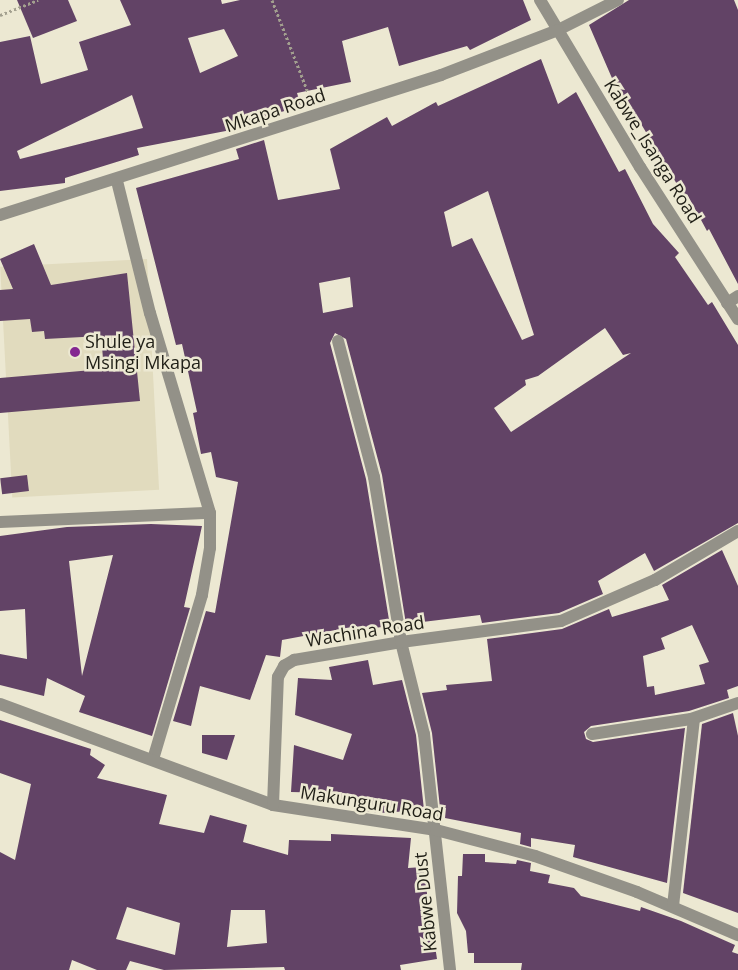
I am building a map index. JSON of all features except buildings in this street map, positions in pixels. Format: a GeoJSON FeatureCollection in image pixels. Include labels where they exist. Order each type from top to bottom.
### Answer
{"type":"FeatureCollection","features":[{"type":"Feature","properties":{"kind":"street","name":"Kabwe_Isanga Road"},"geometry":{"type":"LineString","coordinates":[[540,0],[732,299],[738,319]]}},
{"type":"Feature","properties":{"kind":"street"},"geometry":{"type":"LineString","coordinates":[[558,30],[618,0]]}},
{"type":"Feature","properties":{"kind":"street","name":"Mkapa Road"},"geometry":{"type":"LineString","coordinates":[[0,216],[117,181],[441,75],[558,30]]}},
{"type":"Feature","properties":{"kind":"street"},"geometry":{"type":"LineString","coordinates":[[117,181],[150,313],[210,513],[210,548],[202,595],[153,759]]}},
{"type":"Feature","properties":{"kind":"street","name":"Kabwe Dust"},"geometry":{"type":"LineString","coordinates":[[338,341],[374,477],[401,642],[424,734],[450,970]]}},
{"type":"Feature","properties":{"kind":"street"},"geometry":{"type":"LineString","coordinates":[[0,522],[210,513]]}},
{"type":"Feature","properties":{"kind":"street","name":"Wachina Road"},"geometry":{"type":"LineString","coordinates":[[273,805],[278,677],[284,666],[294,660],[401,642],[534,627],[590,610],[655,580],[738,531]]}},
{"type":"Feature","properties":{"kind":"street"},"geometry":{"type":"LineString","coordinates":[[592,734],[694,719],[738,703]]}},
{"type":"Feature","properties":{"kind":"street","name":"Makunguru Road"},"geometry":{"type":"LineString","coordinates":[[0,704],[153,759],[273,805],[436,830],[534,856],[673,906],[738,935]]}},
{"type":"Feature","properties":{"kind":"street"},"geometry":{"type":"LineString","coordinates":[[673,906],[694,719]]}},
{"type":"Feature","properties":{"kind":"path"},"geometry":{"type":"LineString","coordinates":[[0,15],[38,0]]}},
{"type":"Feature","properties":{"kind":"path"},"geometry":{"type":"LineString","coordinates":[[272,0],[317,115]]}},
{"type":"Feature","properties":{"kind":"shaded area"},"geometry":{"type":"Polygon","coordinates":[[[147,259],[159,490],[12,497],[0,267],[147,259]]]}},
{"type":"Feature","properties":{"kind":"place","name":"Shule ya Msingi Mkapa"},"geometry":{"type":"Point","coordinates":[75,352]}}]}
